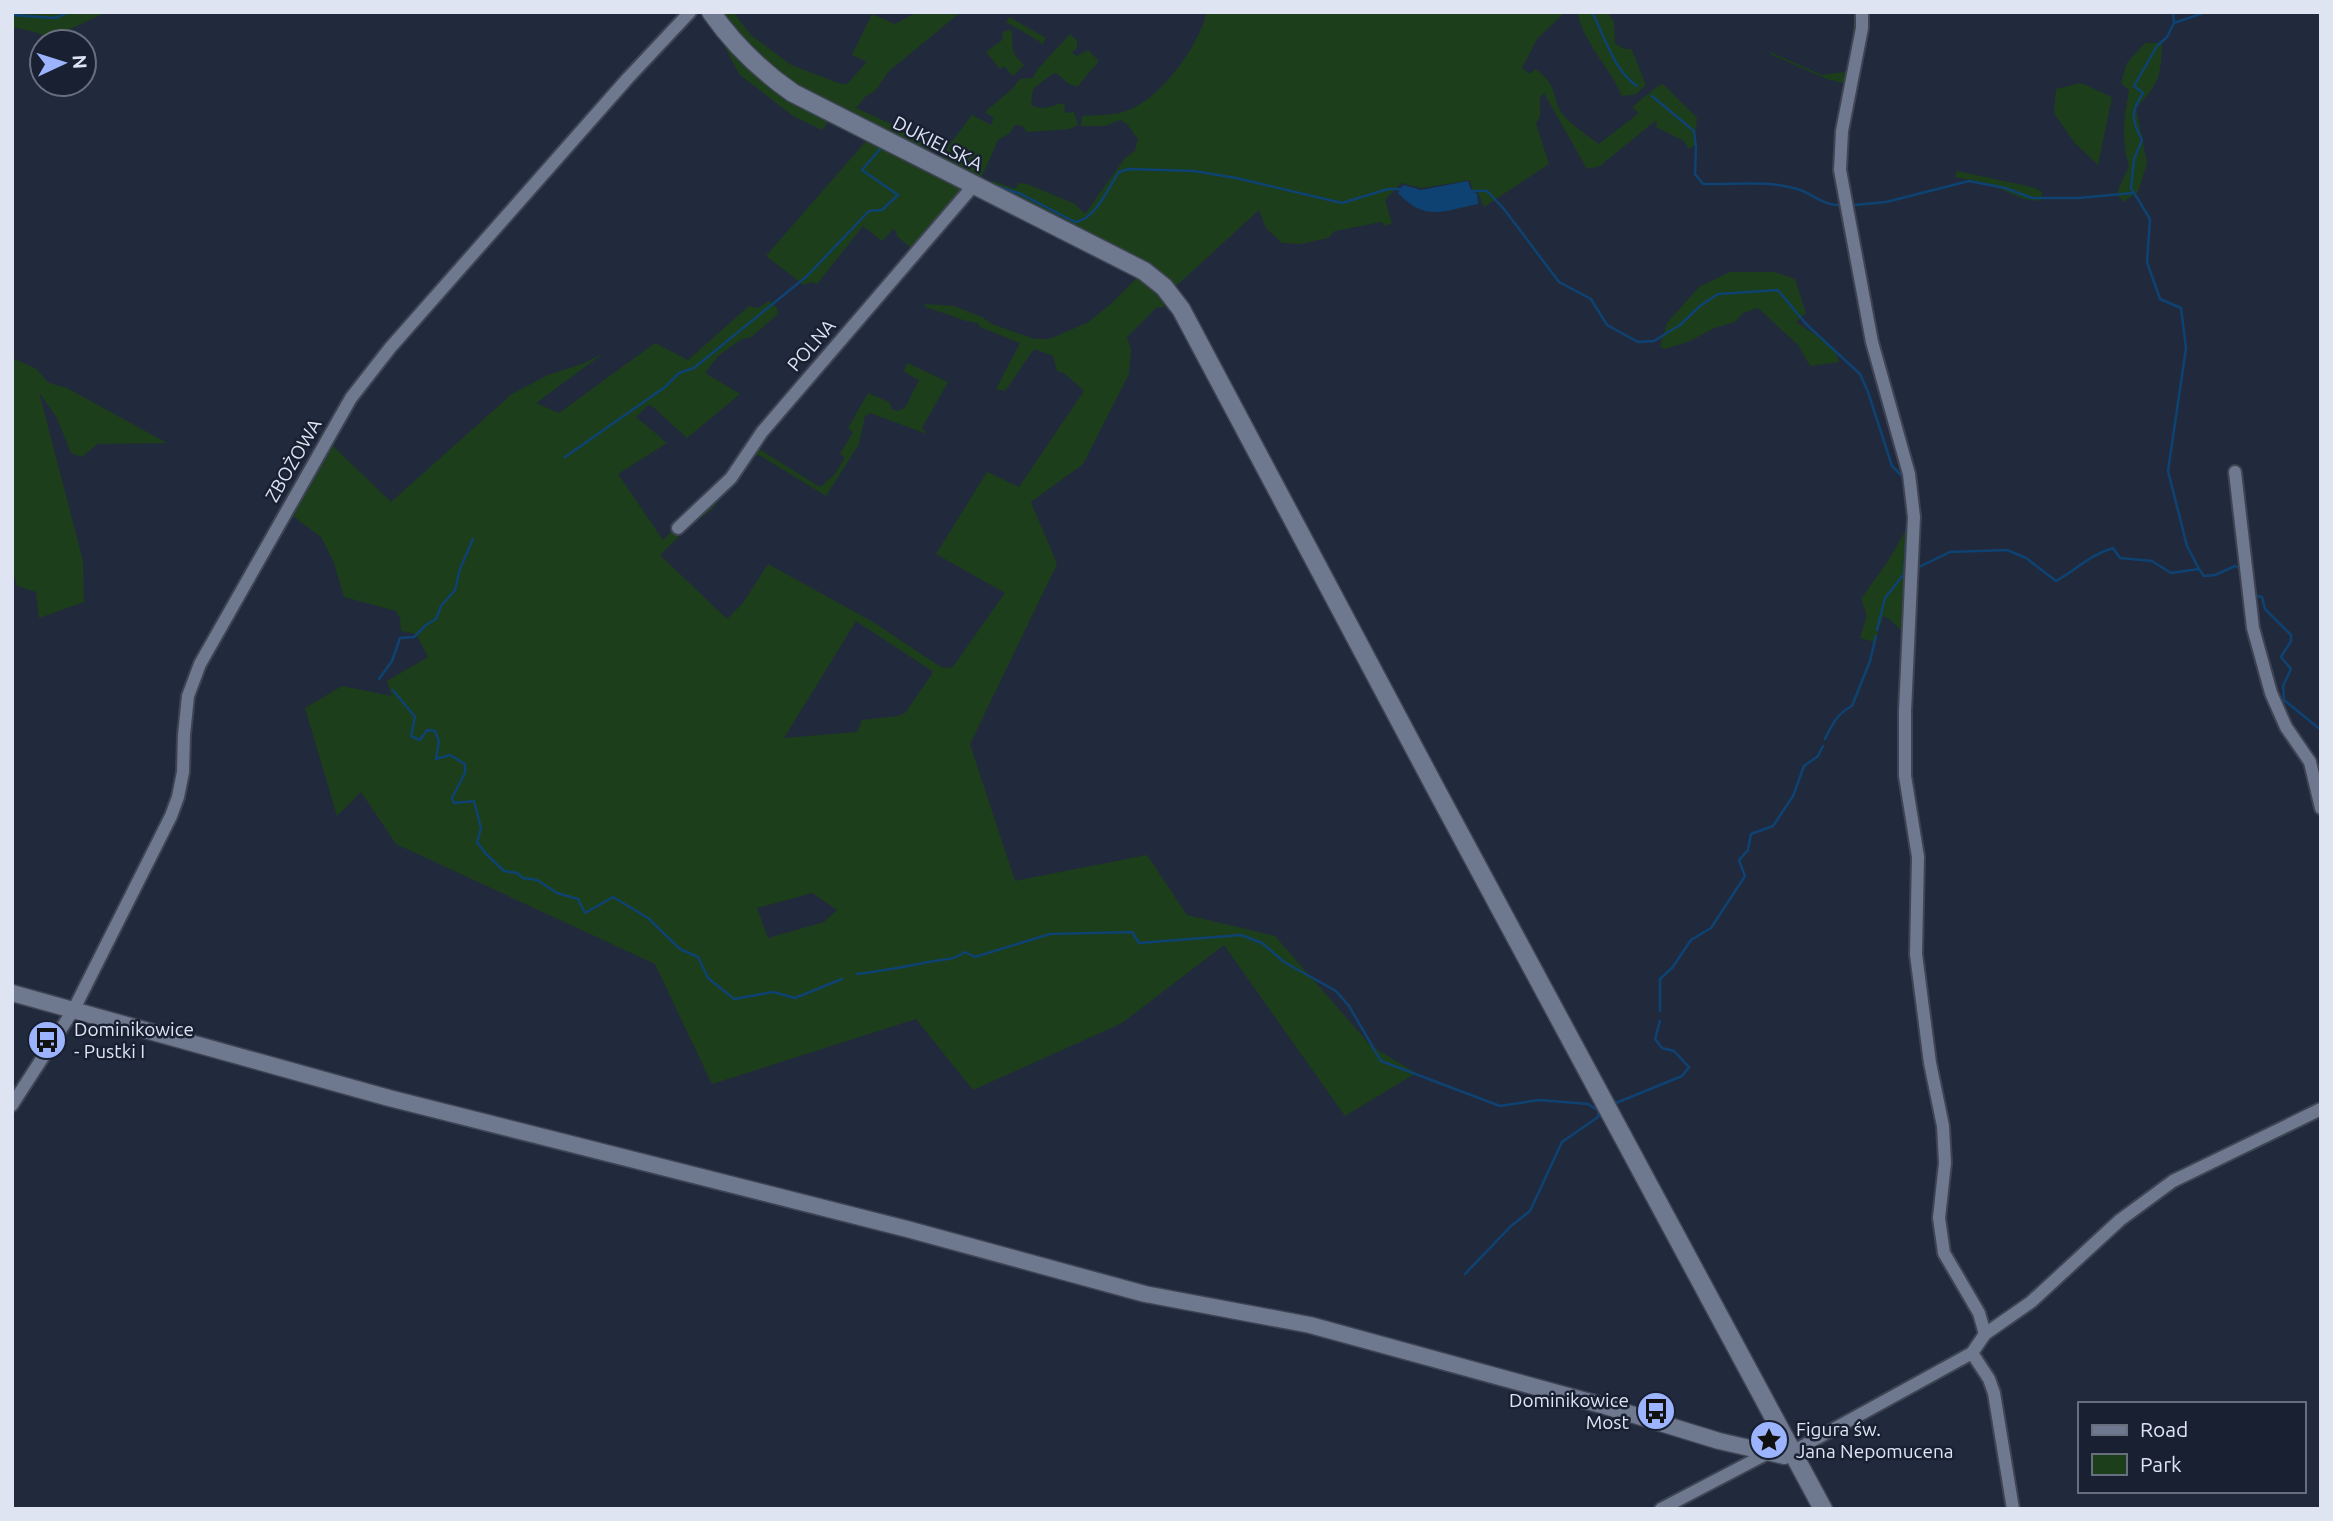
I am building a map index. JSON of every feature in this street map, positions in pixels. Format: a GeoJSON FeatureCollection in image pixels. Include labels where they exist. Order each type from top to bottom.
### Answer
{"type":"FeatureCollection","features":[{"type":"Feature","properties":{"kind":"main road","name":"DUKIELSKA"},"geometry":{"type":"LineString","coordinates":[[711,12],[743,53],[793,93],[1144,271],[1164,287],[1181,309],[1823,1509]]}},
{"type":"Feature","properties":{"kind":"street","name":"ZBOŻOWA"},"geometry":{"type":"LineString","coordinates":[[12,1105],[74,1009],[175,806],[183,772],[188,696],[200,664],[351,398],[390,348],[628,78],[690,12]]}},
{"type":"Feature","properties":{"kind":"street"},"geometry":{"type":"LineString","coordinates":[[1862,12],[1862,28],[1842,131],[1840,170],[1872,342],[1909,474],[1914,517],[1905,711],[1905,776],[1918,857],[1916,954],[1930,1063],[1943,1126],[1945,1163],[1939,1218],[1944,1253],[1979,1313],[1985,1334]]}},
{"type":"Feature","properties":{"kind":"street","name":"POLNA"},"geometry":{"type":"LineString","coordinates":[[678,528],[730,478],[762,432],[974,185]]}},
{"type":"Feature","properties":{"kind":"street"},"geometry":{"type":"LineString","coordinates":[[2235,472],[2253,628],[2271,693],[2286,727],[2310,762],[2321,808]]}},
{"type":"Feature","properties":{"kind":"street"},"geometry":{"type":"LineString","coordinates":[[12,993],[388,1098],[907,1229],[1121,1288],[1310,1325],[1605,1406],[1719,1441],[1784,1456],[1972,1353],[1985,1334],[2031,1302],[2120,1220],[2173,1181],[2321,1109]]}},
{"type":"Feature","properties":{"kind":"street"},"geometry":{"type":"LineString","coordinates":[[1972,1353],[1989,1379],[1994,1393],[2013,1509]]}},
{"type":"Feature","properties":{"kind":"street"},"geometry":{"type":"LineString","coordinates":[[1661,1509],[1768,1453]]}},
{"type":"Feature","properties":{"kind":"green space"},"geometry":{"type":"Polygon","coordinates":[[[12,12],[107,12],[72,28],[28,28],[28,30],[12,27],[12,12]]]}},
{"type":"Feature","properties":{"kind":"green space"},"geometry":{"type":"Polygon","coordinates":[[[723,12],[733,12],[751,35],[791,65],[847,84],[867,62],[852,55],[872,14],[895,24],[917,12],[961,12],[889,71],[875,91],[866,96],[856,108],[924,139],[934,137],[939,142],[927,154],[802,89],[758,57],[723,12]]]}},
{"type":"Feature","properties":{"kind":"green space"},"geometry":{"type":"Polygon","coordinates":[[[1207,12],[1565,12],[1537,39],[1522,68],[1530,74],[1535,69],[1543,75],[1552,87],[1564,116],[1599,144],[1639,113],[1632,107],[1663,84],[1697,118],[1694,146],[1689,149],[1684,141],[1656,127],[1655,121],[1600,166],[1587,169],[1544,93],[1540,97],[1540,116],[1536,124],[1549,164],[1484,207],[1478,193],[1472,189],[1470,180],[1422,188],[1401,183],[1385,200],[1392,223],[1386,226],[1381,222],[1335,231],[1328,238],[1301,244],[1282,243],[1266,228],[1259,210],[1174,288],[991,185],[993,181],[1015,189],[1019,183],[1027,184],[1075,204],[1085,214],[1125,158],[1135,151],[1138,139],[1126,123],[1120,120],[1105,126],[1081,126],[1082,116],[1107,115],[1143,103],[1166,82],[1187,55],[1207,12]]]}},
{"type":"Feature","properties":{"kind":"green space"},"geometry":{"type":"Polygon","coordinates":[[[1577,12],[1607,12],[1614,22],[1615,44],[1631,49],[1646,85],[1636,94],[1622,96],[1591,45],[1577,12]]]}},
{"type":"Feature","properties":{"kind":"green space"},"geometry":{"type":"Polygon","coordinates":[[[1009,17],[1046,38],[1042,45],[1006,22],[1009,17]]]}},
{"type":"Feature","properties":{"kind":"green space"},"geometry":{"type":"Polygon","coordinates":[[[710,19],[755,75],[787,99],[829,121],[822,130],[793,116],[739,74],[710,19]]]}},
{"type":"Feature","properties":{"kind":"green space"},"geometry":{"type":"Polygon","coordinates":[[[1854,19],[1858,20],[1848,80],[1843,83],[1827,79],[1770,54],[1822,75],[1845,72],[1849,67],[1854,19]]]}},
{"type":"Feature","properties":{"kind":"green space"},"geometry":{"type":"Polygon","coordinates":[[[1011,30],[1013,51],[1024,65],[1013,76],[1004,66],[1000,69],[986,52],[1002,40],[1003,32],[1011,30]]]}},
{"type":"Feature","properties":{"kind":"green space"},"geometry":{"type":"Polygon","coordinates":[[[1070,34],[1077,41],[1077,48],[1072,53],[1077,56],[1088,50],[1099,61],[1077,87],[1056,73],[1052,74],[1033,89],[1031,105],[1042,108],[1062,103],[1065,105],[1064,113],[1074,112],[1078,125],[1069,129],[1027,132],[1022,126],[1015,125],[1010,133],[998,140],[982,176],[976,178],[938,160],[972,115],[991,125],[994,118],[985,112],[1020,79],[1033,78],[1070,34]]]}},
{"type":"Feature","properties":{"kind":"green space"},"geometry":{"type":"Polygon","coordinates":[[[2145,43],[2162,43],[2161,64],[2154,86],[2136,108],[2147,163],[2138,192],[2123,202],[2117,193],[2129,166],[2124,128],[2129,90],[2121,83],[2127,63],[2145,43]]]}},
{"type":"Feature","properties":{"kind":"green space"},"geometry":{"type":"Polygon","coordinates":[[[2081,83],[2112,97],[2098,165],[2074,142],[2054,113],[2056,89],[2081,83]]]}},
{"type":"Feature","properties":{"kind":"green space"},"geometry":{"type":"Polygon","coordinates":[[[867,140],[964,191],[914,251],[893,229],[882,241],[863,226],[817,284],[811,282],[804,285],[766,256],[867,140]]]}},
{"type":"Feature","properties":{"kind":"green space"},"geometry":{"type":"Polygon","coordinates":[[[1957,171],[2032,187],[2042,192],[2041,201],[2023,199],[1987,183],[1955,177],[1957,171]]]}},
{"type":"Feature","properties":{"kind":"green space"},"geometry":{"type":"Polygon","coordinates":[[[1730,272],[1774,272],[1795,279],[1806,313],[1796,322],[1828,344],[1839,362],[1810,366],[1798,345],[1758,308],[1743,313],[1735,322],[1714,328],[1690,341],[1665,349],[1660,347],[1667,323],[1699,287],[1730,272]]]}},
{"type":"Feature","properties":{"kind":"green space"},"geometry":{"type":"Polygon","coordinates":[[[1138,277],[1163,296],[1166,302],[1163,308],[1157,307],[1127,337],[1131,350],[1129,374],[1083,464],[1031,502],[1057,564],[970,744],[1015,881],[1147,855],[1187,915],[1275,936],[1371,1046],[1416,1073],[1345,1116],[1224,945],[1122,1023],[973,1090],[916,1019],[712,1084],[655,964],[396,844],[361,792],[337,816],[305,708],[342,686],[392,696],[387,681],[428,657],[416,634],[401,631],[400,618],[396,611],[344,597],[334,563],[321,537],[293,516],[333,446],[391,502],[512,394],[548,375],[582,364],[604,353],[536,403],[559,413],[655,343],[688,360],[749,306],[758,308],[769,301],[777,308],[778,314],[751,337],[740,340],[718,356],[705,373],[740,394],[687,438],[648,405],[636,417],[667,443],[618,474],[663,540],[756,447],[820,487],[834,475],[845,458],[840,454],[853,432],[848,428],[868,393],[889,402],[892,409],[898,411],[905,408],[919,380],[904,372],[907,363],[948,382],[922,428],[927,434],[870,413],[865,416],[859,444],[826,496],[759,455],[755,456],[711,510],[660,555],[727,619],[743,603],[768,564],[873,622],[941,667],[952,668],[1005,593],[936,554],[987,472],[1019,487],[1084,391],[1064,373],[1057,371],[1053,356],[1034,349],[1005,391],[996,389],[1020,343],[980,327],[978,323],[927,308],[924,304],[954,306],[992,324],[1034,339],[1049,339],[1087,323],[1138,277]],[[856,621],[784,738],[857,732],[862,720],[905,713],[932,674],[932,671],[856,621]],[[812,893],[757,908],[768,938],[824,922],[837,910],[812,893]]]}},
{"type":"Feature","properties":{"kind":"green space"},"geometry":{"type":"Polygon","coordinates":[[[12,358],[35,368],[49,383],[67,388],[167,443],[97,444],[82,457],[71,453],[57,418],[39,392],[83,561],[84,602],[39,618],[36,592],[17,586],[12,567],[12,358]]]}},
{"type":"Feature","properties":{"kind":"green space"},"geometry":{"type":"Polygon","coordinates":[[[1907,528],[1901,630],[1883,616],[1875,642],[1860,638],[1867,615],[1861,599],[1907,528]]]}},
{"type":"Feature","properties":{"kind":"water"},"geometry":{"type":"Polygon","coordinates":[[[1468,181],[1471,190],[1477,194],[1478,204],[1444,211],[1417,208],[1398,193],[1403,185],[1421,190],[1468,181]]]}},
{"type":"Feature","properties":{"kind":"waterway"},"geometry":{"type":"LineString","coordinates":[[12,15],[55,18],[69,12]]}},
{"type":"Feature","properties":{"kind":"waterway"},"geometry":{"type":"LineString","coordinates":[[1592,12],[1616,62],[1637,86]]}},
{"type":"Feature","properties":{"kind":"waterway"},"geometry":{"type":"LineString","coordinates":[[2173,12],[2174,23],[2167,37],[2157,46],[2134,86],[2143,93],[2136,105],[2134,116],[2142,140],[2134,159],[2131,188],[2150,219],[2147,262],[2160,299],[2181,308],[2186,348],[2168,471],[2187,546],[2199,569]]}},
{"type":"Feature","properties":{"kind":"waterway"},"geometry":{"type":"LineString","coordinates":[[2174,23],[2206,12]]}},
{"type":"Feature","properties":{"kind":"waterway"},"geometry":{"type":"LineString","coordinates":[[1652,96],[1694,131],[1695,174],[1703,184],[1786,186],[1838,205]]}},
{"type":"Feature","properties":{"kind":"waterway"},"geometry":{"type":"LineString","coordinates":[[565,457],[665,387],[679,373],[694,368],[807,276],[869,211],[882,210],[898,195],[862,170],[881,148],[893,153]]}},
{"type":"Feature","properties":{"kind":"waterway"},"geometry":{"type":"LineString","coordinates":[[997,186],[1021,194],[1075,222],[1089,216],[1119,172],[1129,169],[1194,171],[1342,203],[1388,189],[1402,189]]}},
{"type":"Feature","properties":{"kind":"waterway"},"geometry":{"type":"LineString","coordinates":[[1855,205],[1886,202],[1969,181],[2005,188],[2032,198],[2078,198],[2133,193]]}},
{"type":"Feature","properties":{"kind":"waterway"},"geometry":{"type":"LineString","coordinates":[[1470,191],[1487,191],[1504,209],[1559,282],[1591,299],[1607,325],[1638,342],[1654,341],[1680,325],[1718,294],[1778,290],[1806,324],[1860,374],[1892,466],[1904,478]]}},
{"type":"Feature","properties":{"kind":"waterway"},"geometry":{"type":"LineString","coordinates":[[1877,630],[1885,598],[1904,574],[1907,526]]}},
{"type":"Feature","properties":{"kind":"waterway"},"geometry":{"type":"LineString","coordinates":[[379,679],[392,661],[400,638],[414,637],[436,619],[441,606],[455,590],[460,569],[473,539]]}},
{"type":"Feature","properties":{"kind":"waterway"},"geometry":{"type":"LineString","coordinates":[[1917,568],[1950,552],[2007,550],[2026,558],[2056,581],[2113,548],[2120,558],[2152,561],[2171,573],[2199,569],[2204,576],[2215,575],[2235,566],[2241,569]]}},
{"type":"Feature","properties":{"kind":"waterway"},"geometry":{"type":"LineString","coordinates":[[2253,595],[2262,597],[2265,609],[2291,635],[2291,641],[2281,657],[2291,669],[2283,686],[2284,700],[2321,730]]}},
{"type":"Feature","properties":{"kind":"waterway"},"geometry":{"type":"LineString","coordinates":[[1825,739],[1836,720],[1852,706],[1870,661],[1876,636]]}},
{"type":"Feature","properties":{"kind":"waterway"},"geometry":{"type":"LineString","coordinates":[[393,690],[415,717],[411,736],[420,740],[427,730],[435,731],[439,741],[436,759],[450,755],[465,764],[465,773],[452,798],[454,803],[474,801],[481,828],[477,842],[504,871],[537,880],[557,893],[578,899],[585,913],[613,897],[648,918],[680,949],[698,957],[708,978],[734,999],[773,992],[795,998],[842,979]]}},
{"type":"Feature","properties":{"kind":"waterway"},"geometry":{"type":"LineString","coordinates":[[1660,1011],[1660,979],[1672,968],[1691,940],[1711,928],[1745,876],[1739,860],[1748,850],[1751,834],[1773,826],[1793,796],[1804,766],[1818,756],[1823,746]]}},
{"type":"Feature","properties":{"kind":"waterway"},"geometry":{"type":"LineString","coordinates":[[857,974],[950,959],[965,952],[975,957],[1050,934],[1132,932],[1139,943],[1241,935],[1262,943],[1284,962],[1336,991],[1349,1006],[1381,1061],[1500,1106],[1539,1100],[1588,1104],[1599,1111],[1598,1117],[1562,1142],[1530,1211],[1511,1226],[1465,1274]]}},
{"type":"Feature","properties":{"kind":"waterway"},"geometry":{"type":"LineString","coordinates":[[1616,1103],[1682,1076],[1689,1067],[1674,1051],[1662,1048],[1655,1039],[1660,1021]]}},
{"type":"Feature","properties":{"kind":"place","name":"Dominikowice - Pustki I"},"geometry":{"type":"Point","coordinates":[47,1040]}},
{"type":"Feature","properties":{"kind":"place","name":"Dominikowice Most"},"geometry":{"type":"Point","coordinates":[1656,1411]}},
{"type":"Feature","properties":{"kind":"place","name":"Figura św. Jana Nepomucena"},"geometry":{"type":"Point","coordinates":[1769,1440]}}]}
